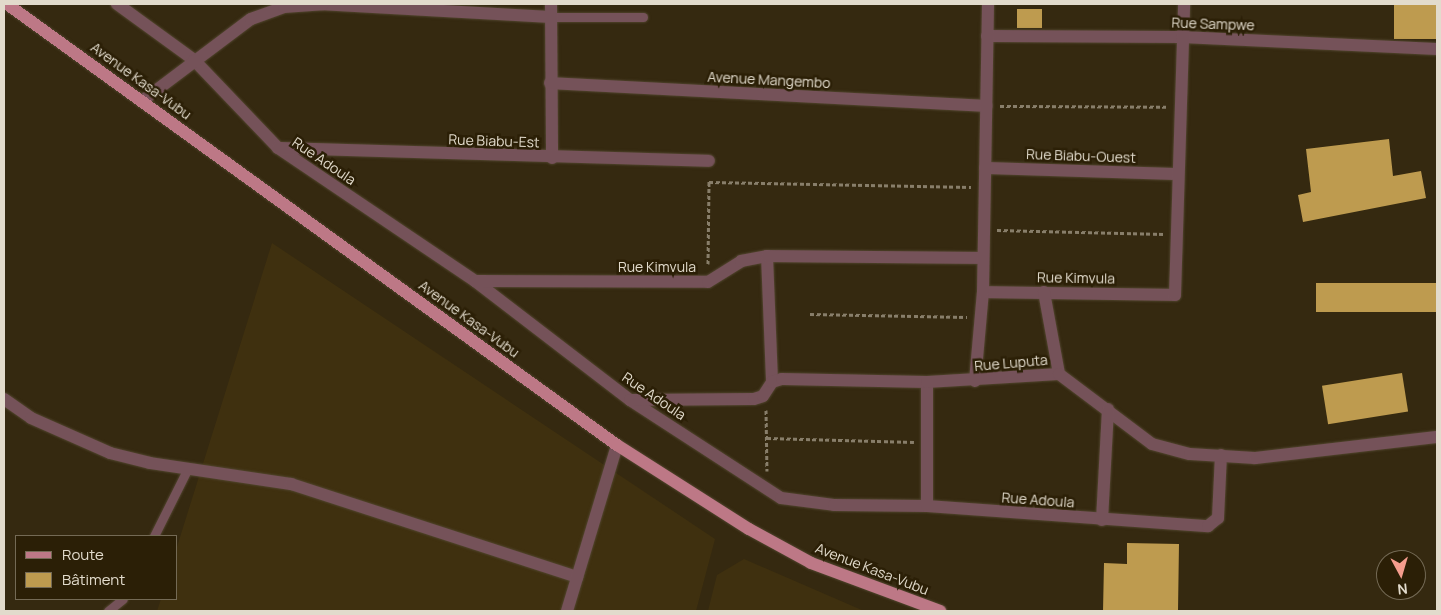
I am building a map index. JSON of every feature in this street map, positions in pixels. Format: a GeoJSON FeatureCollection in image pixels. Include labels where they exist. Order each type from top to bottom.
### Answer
{"type":"FeatureCollection","features":[{"type":"Feature","properties":{"kind":"main road","name":"Avenue Kasa-Vubu"},"geometry":{"type":"LineString","coordinates":[[7,4],[617,446],[749,529],[811,563],[940,611]]}},
{"type":"Feature","properties":{"kind":"street","name":"Rue Adoula"},"geometry":{"type":"LineString","coordinates":[[117,4],[194,60],[278,148],[475,281],[630,400],[760,487],[781,498],[834,505],[927,506],[1102,520],[1208,526],[1218,518],[1221,455]]}},
{"type":"Feature","properties":{"kind":"street"},"geometry":{"type":"LineString","coordinates":[[142,101],[194,60],[251,19],[284,7],[321,4],[551,17]]}},
{"type":"Feature","properties":{"kind":"street"},"geometry":{"type":"LineString","coordinates":[[551,4],[550,83],[552,158]]}},
{"type":"Feature","properties":{"kind":"street"},"geometry":{"type":"LineString","coordinates":[[975,381],[983,292],[982,258],[988,4]]}},
{"type":"Feature","properties":{"kind":"street"},"geometry":{"type":"LineString","coordinates":[[1177,234],[1177,174],[1184,4]]}},
{"type":"Feature","properties":{"kind":"street","name":"Rue Sampwe"},"geometry":{"type":"LineString","coordinates":[[987,36],[1182,37],[1437,49]]}},
{"type":"Feature","properties":{"kind":"street","name":"Avenue Mangembo"},"geometry":{"type":"LineString","coordinates":[[550,83],[986,106]]}},
{"type":"Feature","properties":{"kind":"street","name":"Rue Biabu-Est"},"geometry":{"type":"LineString","coordinates":[[278,148],[552,158],[709,161]]}},
{"type":"Feature","properties":{"kind":"street","name":"Rue Biabu-Ouest"},"geometry":{"type":"LineString","coordinates":[[985,168],[1177,174]]}},
{"type":"Feature","properties":{"kind":"street","name":"Rue Kimvula"},"geometry":{"type":"LineString","coordinates":[[983,292],[1175,295],[1177,287],[1177,234]]}},
{"type":"Feature","properties":{"kind":"street"},"geometry":{"type":"LineString","coordinates":[[767,256],[769,385]]}},
{"type":"Feature","properties":{"kind":"street","name":"Rue Kimvula"},"geometry":{"type":"LineString","coordinates":[[475,281],[708,282],[741,261],[767,256],[982,258]]}},
{"type":"Feature","properties":{"kind":"street"},"geometry":{"type":"LineString","coordinates":[[1044,292],[1059,374]]}},
{"type":"Feature","properties":{"kind":"street","name":"Rue Luputa"},"geometry":{"type":"LineString","coordinates":[[630,400],[754,399],[763,396],[769,385],[782,379],[927,382],[975,381],[1059,374],[1108,409],[1152,444],[1190,454],[1255,458],[1437,437]]}},
{"type":"Feature","properties":{"kind":"street"},"geometry":{"type":"LineString","coordinates":[[927,382],[927,506]]}},
{"type":"Feature","properties":{"kind":"street"},"geometry":{"type":"LineString","coordinates":[[4,399],[31,418],[110,453],[188,468],[291,484],[577,577]]}},
{"type":"Feature","properties":{"kind":"street"},"geometry":{"type":"LineString","coordinates":[[1102,520],[1108,409]]}},
{"type":"Feature","properties":{"kind":"street"},"geometry":{"type":"LineString","coordinates":[[566,611],[617,446]]}},
{"type":"Feature","properties":{"kind":"lane"},"geometry":{"type":"LineString","coordinates":[[551,17],[643,17]]}},
{"type":"Feature","properties":{"kind":"lane"},"geometry":{"type":"LineString","coordinates":[[154,535],[188,468]]}},
{"type":"Feature","properties":{"kind":"lane"},"geometry":{"type":"LineString","coordinates":[[108,611],[122,600]]}},
{"type":"Feature","properties":{"kind":"path"},"geometry":{"type":"LineString","coordinates":[[986,106],[1180,106]]}},
{"type":"Feature","properties":{"kind":"path"},"geometry":{"type":"LineString","coordinates":[[708,282],[709,161]]}},
{"type":"Feature","properties":{"kind":"path"},"geometry":{"type":"LineString","coordinates":[[709,182],[984,187]]}},
{"type":"Feature","properties":{"kind":"path"},"geometry":{"type":"LineString","coordinates":[[983,229],[1177,234]]}},
{"type":"Feature","properties":{"kind":"path"},"geometry":{"type":"LineString","coordinates":[[810,314],[980,318]]}},
{"type":"Feature","properties":{"kind":"path"},"geometry":{"type":"LineString","coordinates":[[760,487],[767,476],[769,385]]}},
{"type":"Feature","properties":{"kind":"path"},"geometry":{"type":"LineString","coordinates":[[767,438],[927,442]]}},
{"type":"Feature","properties":{"kind":"shaded area"},"geometry":{"type":"Polygon","coordinates":[[[272,243],[715,539],[696,611],[157,611],[161,600],[178,600],[178,544],[272,243]]]}},
{"type":"Feature","properties":{"kind":"shaded area"},"geometry":{"type":"Polygon","coordinates":[[[744,559],[864,611],[708,611],[717,575],[744,559]]]}},
{"type":"Feature","properties":{"kind":"building"},"geometry":{"type":"Polygon","coordinates":[[[1394,4],[1437,4],[1437,39],[1394,39],[1394,4]]]}},
{"type":"Feature","properties":{"kind":"building"},"geometry":{"type":"Polygon","coordinates":[[[1017,9],[1042,9],[1042,28],[1017,28],[1017,9]]]}},
{"type":"Feature","properties":{"kind":"building"},"geometry":{"type":"Polygon","coordinates":[[[1389,139],[1393,176],[1421,171],[1426,198],[1303,222],[1298,195],[1311,192],[1306,149],[1389,139]]]}},
{"type":"Feature","properties":{"kind":"building"},"geometry":{"type":"Polygon","coordinates":[[[1316,283],[1437,283],[1437,312],[1316,312],[1316,283]]]}},
{"type":"Feature","properties":{"kind":"building"},"geometry":{"type":"Polygon","coordinates":[[[1402,373],[1408,412],[1328,424],[1322,386],[1402,373]]]}},
{"type":"Feature","properties":{"kind":"building"},"geometry":{"type":"Polygon","coordinates":[[[1127,543],[1179,544],[1178,611],[1103,611],[1104,563],[1127,564],[1127,543]]]}}]}
